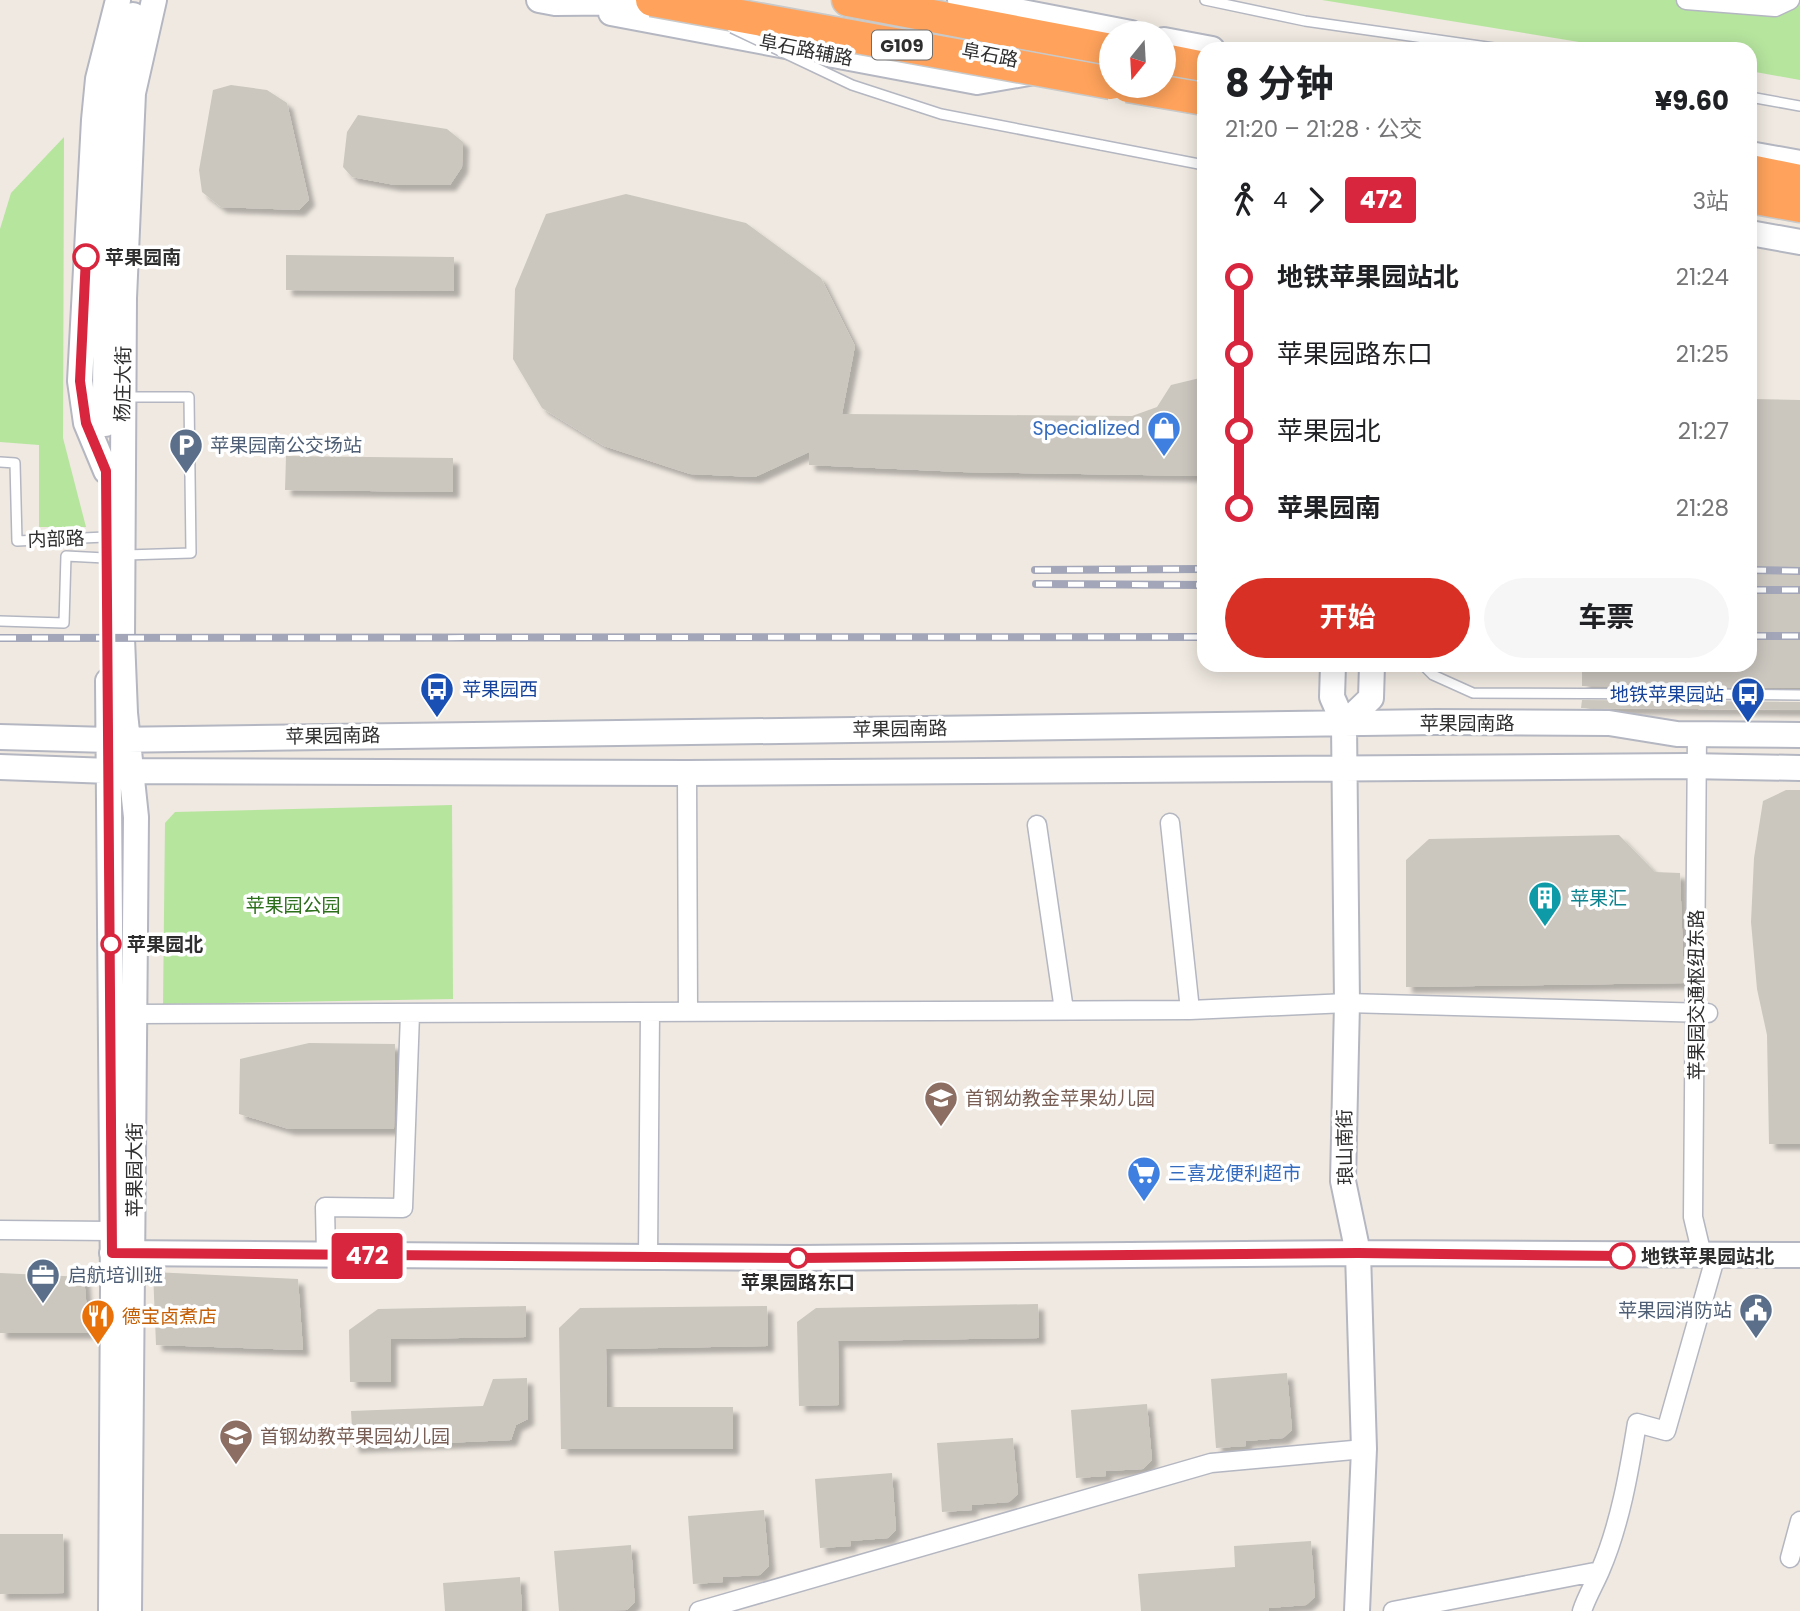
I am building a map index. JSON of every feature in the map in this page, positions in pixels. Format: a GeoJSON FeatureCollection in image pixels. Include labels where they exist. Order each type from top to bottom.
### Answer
{"type":"FeatureCollection","features":[{"type":"Feature","properties":{"kind":"highway","name":"阜石路"},"geometry":{"type":"LineString","coordinates":[[652,0],[1099,79]]}},
{"type":"Feature","properties":{"kind":"highway","name":"阜石路"},"geometry":{"type":"LineString","coordinates":[[848,0],[1099,48]]}},
{"type":"Feature","properties":{"kind":"highway"},"geometry":{"type":"LineString","coordinates":[[1176,62],[1197,67]]}},
{"type":"Feature","properties":{"kind":"highway"},"geometry":{"type":"LineString","coordinates":[[1176,94],[1197,98]]}},
{"type":"Feature","properties":{"kind":"highway"},"geometry":{"type":"LineString","coordinates":[[1757,172],[1800,181]]}},
{"type":"Feature","properties":{"kind":"highway"},"geometry":{"type":"LineString","coordinates":[[1757,198],[1800,206]]}},
{"type":"Feature","properties":{"kind":"main road","name":"杨庄大街"},"geometry":{"type":"LineString","coordinates":[[106,471],[86,423],[80,381],[98,79],[118,0]]}},
{"type":"Feature","properties":{"kind":"main road","name":"杨庄大街"},"geometry":{"type":"LineString","coordinates":[[120,771],[106,471],[114,397],[105,298],[117,80],[137,0]]}},
{"type":"Feature","properties":{"kind":"main road","name":"杨庄大街"},"geometry":{"type":"LineString","coordinates":[[110,550],[114,397],[133,93],[154,0]]}},
{"type":"Feature","properties":{"kind":"main road"},"geometry":{"type":"LineString","coordinates":[[960,0],[1099,27]]}},
{"type":"Feature","properties":{"kind":"main road"},"geometry":{"type":"LineString","coordinates":[[1012,0],[1052,18]]}},
{"type":"Feature","properties":{"kind":"main road","name":"阜石路"},"geometry":{"type":"LineString","coordinates":[[547,2],[713,1],[1099,78]]}},
{"type":"Feature","properties":{"kind":"main road"},"geometry":{"type":"LineString","coordinates":[[1176,42],[1197,46]]}},
{"type":"Feature","properties":{"kind":"main road"},"geometry":{"type":"LineString","coordinates":[[1176,93],[1197,98]]}},
{"type":"Feature","properties":{"kind":"main road"},"geometry":{"type":"LineString","coordinates":[[1757,152],[1800,146]]}},
{"type":"Feature","properties":{"kind":"main road"},"geometry":{"type":"LineString","coordinates":[[1757,154],[1800,163]]}},
{"type":"Feature","properties":{"kind":"main road"},"geometry":{"type":"LineString","coordinates":[[1757,208],[1800,216]]}},
{"type":"Feature","properties":{"kind":"main road"},"geometry":{"type":"LineString","coordinates":[[1757,234],[1800,243]]}},
{"type":"Feature","properties":{"kind":"main road"},"geometry":{"type":"LineString","coordinates":[[1333,672],[1332,696],[1344,724],[1371,698],[1372,672]]}},
{"type":"Feature","properties":{"kind":"main road","name":"苹果园南路"},"geometry":{"type":"LineString","coordinates":[[0,737],[118,740],[1609,723],[1677,734],[1800,735]]}},
{"type":"Feature","properties":{"kind":"main road","name":"琅山南街"},"geometry":{"type":"LineString","coordinates":[[1344,724],[1347,1003],[1343,1181],[1358,1253],[1364,1449],[1357,1611]]}},
{"type":"Feature","properties":{"kind":"main road","name":"苹果园南路"},"geometry":{"type":"LineString","coordinates":[[0,767],[120,771],[687,773],[1698,766],[1800,768]]}},
{"type":"Feature","properties":{"kind":"main road","name":"苹果园大街"},"geometry":{"type":"LineString","coordinates":[[120,771],[136,817],[135,1014],[119,1246],[129,1611]]}},
{"type":"Feature","properties":{"kind":"main road","name":"苹果园大街"},"geometry":{"type":"LineString","coordinates":[[111,1611],[119,1246],[120,771]]}},
{"type":"Feature","properties":{"kind":"main road"},"geometry":{"type":"LineString","coordinates":[[119,1246],[326,1255],[648,1258],[1358,1253],[1800,1255]]}},
{"type":"Feature","properties":{"kind":"street"},"geometry":{"type":"LineString","coordinates":[[1686,0],[1775,7],[1790,0]]}},
{"type":"Feature","properties":{"kind":"street","name":"苹果园交通枢纽东路"},"geometry":{"type":"LineString","coordinates":[[1697,734],[1702,1013],[1693,1217],[1709,1255]]}},
{"type":"Feature","properties":{"kind":"street"},"geometry":{"type":"LineString","coordinates":[[687,773],[688,1012]]}},
{"type":"Feature","properties":{"kind":"street"},"geometry":{"type":"LineString","coordinates":[[1170,823],[1190,1010]]}},
{"type":"Feature","properties":{"kind":"street"},"geometry":{"type":"LineString","coordinates":[[1037,825],[1064,1010]]}},
{"type":"Feature","properties":{"kind":"street"},"geometry":{"type":"LineString","coordinates":[[135,1014],[1190,1010],[1347,1003],[1702,1013]]}},
{"type":"Feature","properties":{"kind":"street"},"geometry":{"type":"LineString","coordinates":[[648,1258],[650,1012]]}},
{"type":"Feature","properties":{"kind":"street"},"geometry":{"type":"LineString","coordinates":[[326,1255],[325,1207],[403,1208],[410,1014]]}},
{"type":"Feature","properties":{"kind":"street"},"geometry":{"type":"LineString","coordinates":[[0,1230],[119,1246]]}},
{"type":"Feature","properties":{"kind":"street"},"geometry":{"type":"LineString","coordinates":[[1582,1611],[1600,1572],[1627,1479],[1637,1423],[1667,1431],[1709,1255]]}},
{"type":"Feature","properties":{"kind":"street"},"geometry":{"type":"LineString","coordinates":[[699,1611],[1211,1463],[1364,1449]]}},
{"type":"Feature","properties":{"kind":"street"},"geometry":{"type":"LineString","coordinates":[[1790,1558],[1800,1521]]}},
{"type":"Feature","properties":{"kind":"street"},"geometry":{"type":"LineString","coordinates":[[1393,1611],[1600,1572]]}},
{"type":"Feature","properties":{"kind":"lane"},"geometry":{"type":"LineString","coordinates":[[1205,0],[1305,21],[1452,42]]}},
{"type":"Feature","properties":{"kind":"lane"},"geometry":{"type":"LineString","coordinates":[[692,8],[818,70],[941,114],[1197,165]]}},
{"type":"Feature","properties":{"kind":"lane"},"geometry":{"type":"LineString","coordinates":[[1757,98],[1800,106]]}},
{"type":"Feature","properties":{"kind":"lane"},"geometry":{"type":"LineString","coordinates":[[110,550],[191,553],[189,397],[114,397]]}},
{"type":"Feature","properties":{"kind":"lane","name":"内部路"},"geometry":{"type":"LineString","coordinates":[[0,462],[15,463],[17,541],[67,539],[110,550]]}},
{"type":"Feature","properties":{"kind":"lane"},"geometry":{"type":"LineString","coordinates":[[66,556],[67,539]]}},
{"type":"Feature","properties":{"kind":"lane","name":"内部路"},"geometry":{"type":"LineString","coordinates":[[0,621],[64,623],[66,556],[110,550]]}},
{"type":"Feature","properties":{"kind":"lane"},"geometry":{"type":"LineString","coordinates":[[1430,672],[1472,693],[1800,695]]}},
{"type":"Feature","properties":{"kind":"green space"},"geometry":{"type":"Polygon","coordinates":[[[1322,0],[1800,0],[1800,80],[1757,72],[1757,42],[1579,42],[1322,0]]]}},
{"type":"Feature","properties":{"kind":"green space"},"geometry":{"type":"Polygon","coordinates":[[[64,137],[63,438],[86,527],[39,527],[39,445],[0,442],[0,229],[11,193],[64,137]]]}},
{"type":"Feature","properties":{"kind":"green space","name":"苹果园公园"},"geometry":{"type":"Polygon","coordinates":[[[452,805],[453,999],[163,1004],[165,823],[175,812],[452,805]]]}},
{"type":"Feature","properties":{"kind":"building"},"geometry":{"type":"Polygon","coordinates":[[[231,85],[267,90],[287,103],[309,200],[299,210],[221,207],[202,192],[199,170],[213,90],[231,85]]]}},
{"type":"Feature","properties":{"kind":"building"},"geometry":{"type":"Polygon","coordinates":[[[358,115],[447,129],[463,142],[462,167],[450,185],[395,185],[352,177],[343,167],[347,132],[358,115]]]}},
{"type":"Feature","properties":{"kind":"building"},"geometry":{"type":"Polygon","coordinates":[[[626,194],[746,223],[821,278],[855,346],[842,414],[1132,416],[1157,407],[1171,385],[1197,379],[1197,476],[962,472],[809,465],[809,452],[755,477],[690,474],[604,446],[542,408],[513,359],[515,289],[546,214],[626,194]]]}},
{"type":"Feature","properties":{"kind":"building"},"geometry":{"type":"Polygon","coordinates":[[[286,255],[454,257],[454,291],[286,290],[286,255]]]}},
{"type":"Feature","properties":{"kind":"building"},"geometry":{"type":"Polygon","coordinates":[[[1757,399],[1800,400],[1800,688],[1582,686],[1582,672],[1757,672],[1757,399]]]}},
{"type":"Feature","properties":{"kind":"building"},"geometry":{"type":"Polygon","coordinates":[[[286,456],[453,458],[453,492],[285,490],[286,456]]]}},
{"type":"Feature","properties":{"kind":"building"},"geometry":{"type":"Polygon","coordinates":[[[1582,700],[1800,702],[1800,710],[1581,708],[1582,700]]]}},
{"type":"Feature","properties":{"kind":"building"},"geometry":{"type":"Polygon","coordinates":[[[1786,790],[1800,790],[1800,1144],[1769,1144],[1767,1035],[1757,989],[1751,922],[1754,858],[1763,801],[1786,790]]]}},
{"type":"Feature","properties":{"kind":"building","name":"苹果汇"},"geometry":{"type":"Polygon","coordinates":[[[1619,835],[1655,872],[1680,873],[1684,983],[1406,987],[1406,860],[1429,839],[1619,835]]]}},
{"type":"Feature","properties":{"kind":"building"},"geometry":{"type":"Polygon","coordinates":[[[309,1043],[395,1044],[394,1129],[289,1129],[239,1114],[240,1059],[309,1043]]]}},
{"type":"Feature","properties":{"kind":"building"},"geometry":{"type":"Polygon","coordinates":[[[153,1272],[298,1279],[303,1350],[156,1345],[153,1272]]]}},
{"type":"Feature","properties":{"kind":"building","name":"启航培训班"},"geometry":{"type":"Polygon","coordinates":[[[0,1273],[84,1277],[89,1333],[0,1333],[0,1273]]]}},
{"type":"Feature","properties":{"kind":"building"},"geometry":{"type":"Polygon","coordinates":[[[1038,1304],[1039,1338],[838,1341],[839,1405],[799,1406],[797,1322],[816,1308],[1038,1304]]]}},
{"type":"Feature","properties":{"kind":"building"},"geometry":{"type":"Polygon","coordinates":[[[526,1306],[526,1337],[391,1339],[391,1382],[350,1382],[349,1330],[378,1309],[526,1306]]]}},
{"type":"Feature","properties":{"kind":"building"},"geometry":{"type":"Polygon","coordinates":[[[767,1306],[768,1346],[606,1349],[607,1407],[733,1407],[733,1449],[561,1449],[559,1328],[580,1308],[767,1306]]]}},
{"type":"Feature","properties":{"kind":"building"},"geometry":{"type":"Polygon","coordinates":[[[1287,1373],[1292,1430],[1283,1438],[1246,1441],[1246,1446],[1216,1448],[1211,1379],[1287,1373]]]}},
{"type":"Feature","properties":{"kind":"building"},"geometry":{"type":"Polygon","coordinates":[[[527,1378],[528,1419],[516,1425],[511,1440],[353,1447],[351,1411],[483,1406],[493,1379],[527,1378]]]}},
{"type":"Feature","properties":{"kind":"building"},"geometry":{"type":"Polygon","coordinates":[[[1147,1404],[1152,1460],[1143,1469],[1106,1471],[1106,1476],[1076,1478],[1071,1410],[1147,1404]]]}},
{"type":"Feature","properties":{"kind":"building"},"geometry":{"type":"Polygon","coordinates":[[[1013,1438],[1018,1494],[1009,1502],[972,1505],[972,1510],[942,1512],[937,1443],[1013,1438]]]}},
{"type":"Feature","properties":{"kind":"building"},"geometry":{"type":"Polygon","coordinates":[[[892,1473],[896,1530],[888,1538],[850,1541],[851,1546],[820,1548],[815,1479],[892,1473]]]}},
{"type":"Feature","properties":{"kind":"building"},"geometry":{"type":"Polygon","coordinates":[[[764,1510],[769,1566],[760,1575],[723,1577],[723,1582],[693,1584],[688,1516],[764,1510]]]}},
{"type":"Feature","properties":{"kind":"building"},"geometry":{"type":"Polygon","coordinates":[[[0,1534],[63,1534],[64,1593],[0,1594],[0,1534]]]}},
{"type":"Feature","properties":{"kind":"building"},"geometry":{"type":"Polygon","coordinates":[[[1311,1541],[1315,1597],[1306,1605],[1269,1608],[1269,1611],[1141,1611],[1138,1574],[1235,1567],[1234,1546],[1311,1541]]]}},
{"type":"Feature","properties":{"kind":"building"},"geometry":{"type":"Polygon","coordinates":[[[631,1545],[635,1602],[627,1610],[559,1611],[554,1551],[631,1545]]]}},
{"type":"Feature","properties":{"kind":"building"},"geometry":{"type":"Polygon","coordinates":[[[520,1577],[522,1611],[445,1611],[443,1583],[520,1577]]]}},
{"type":"Feature","properties":{"kind":"railway"},"geometry":{"type":"LineString","coordinates":[[1035,570],[1197,569]]}},
{"type":"Feature","properties":{"kind":"railway"},"geometry":{"type":"LineString","coordinates":[[1757,570],[1800,571]]}},
{"type":"Feature","properties":{"kind":"railway"},"geometry":{"type":"LineString","coordinates":[[1036,584],[1197,585]]}},
{"type":"Feature","properties":{"kind":"railway"},"geometry":{"type":"LineString","coordinates":[[1757,590],[1800,590]]}},
{"type":"Feature","properties":{"kind":"railway"},"geometry":{"type":"LineString","coordinates":[[1757,636],[1800,636]]}},
{"type":"Feature","properties":{"kind":"railway"},"geometry":{"type":"LineString","coordinates":[[0,638],[1197,637]]}},
{"type":"Feature","properties":{"kind":"bus line","name":"472"},"geometry":{"type":"LineString","coordinates":[[86,257],[80,381],[86,423],[106,471],[112,1253],[621,1258],[1358,1253],[1622,1256]]}},
{"type":"Feature","properties":{"kind":"place","name":"苹果园南"},"geometry":{"type":"Point","coordinates":[86,257]}},
{"type":"Feature","properties":{"kind":"place","name":"Specialized"},"geometry":{"type":"Point","coordinates":[1164,458]}},
{"type":"Feature","properties":{"kind":"place","name":"苹果园南公交场站"},"geometry":{"type":"Point","coordinates":[186,475]}},
{"type":"Feature","properties":{"kind":"place","name":"苹果园西"},"geometry":{"type":"Point","coordinates":[437,719]}},
{"type":"Feature","properties":{"kind":"place","name":"地铁苹果园站"},"geometry":{"type":"Point","coordinates":[1748,724]}},
{"type":"Feature","properties":{"kind":"place","name":"苹果汇"},"geometry":{"type":"Point","coordinates":[1545,928]}},
{"type":"Feature","properties":{"kind":"place","name":"苹果园北"},"geometry":{"type":"Point","coordinates":[111,944]}},
{"type":"Feature","properties":{"kind":"place","name":"首钢幼教金苹果幼儿园"},"geometry":{"type":"Point","coordinates":[941,1128]}},
{"type":"Feature","properties":{"kind":"place","name":"三喜龙便利超市"},"geometry":{"type":"Point","coordinates":[1144,1203]}},
{"type":"Feature","properties":{"kind":"place","name":"地铁苹果园站北"},"geometry":{"type":"Point","coordinates":[1622,1256]}},
{"type":"Feature","properties":{"kind":"place","name":"苹果园路东口"},"geometry":{"type":"Point","coordinates":[798,1258]}},
{"type":"Feature","properties":{"kind":"place","name":"启航培训班"},"geometry":{"type":"Point","coordinates":[43,1305]}},
{"type":"Feature","properties":{"kind":"place","name":"苹果园消防站"},"geometry":{"type":"Point","coordinates":[1756,1340]}},
{"type":"Feature","properties":{"kind":"place","name":"德宝卤煮店"},"geometry":{"type":"Point","coordinates":[98,1346]}},
{"type":"Feature","properties":{"kind":"place","name":"首钢幼教苹果园幼儿园"},"geometry":{"type":"Point","coordinates":[236,1466]}}]}
